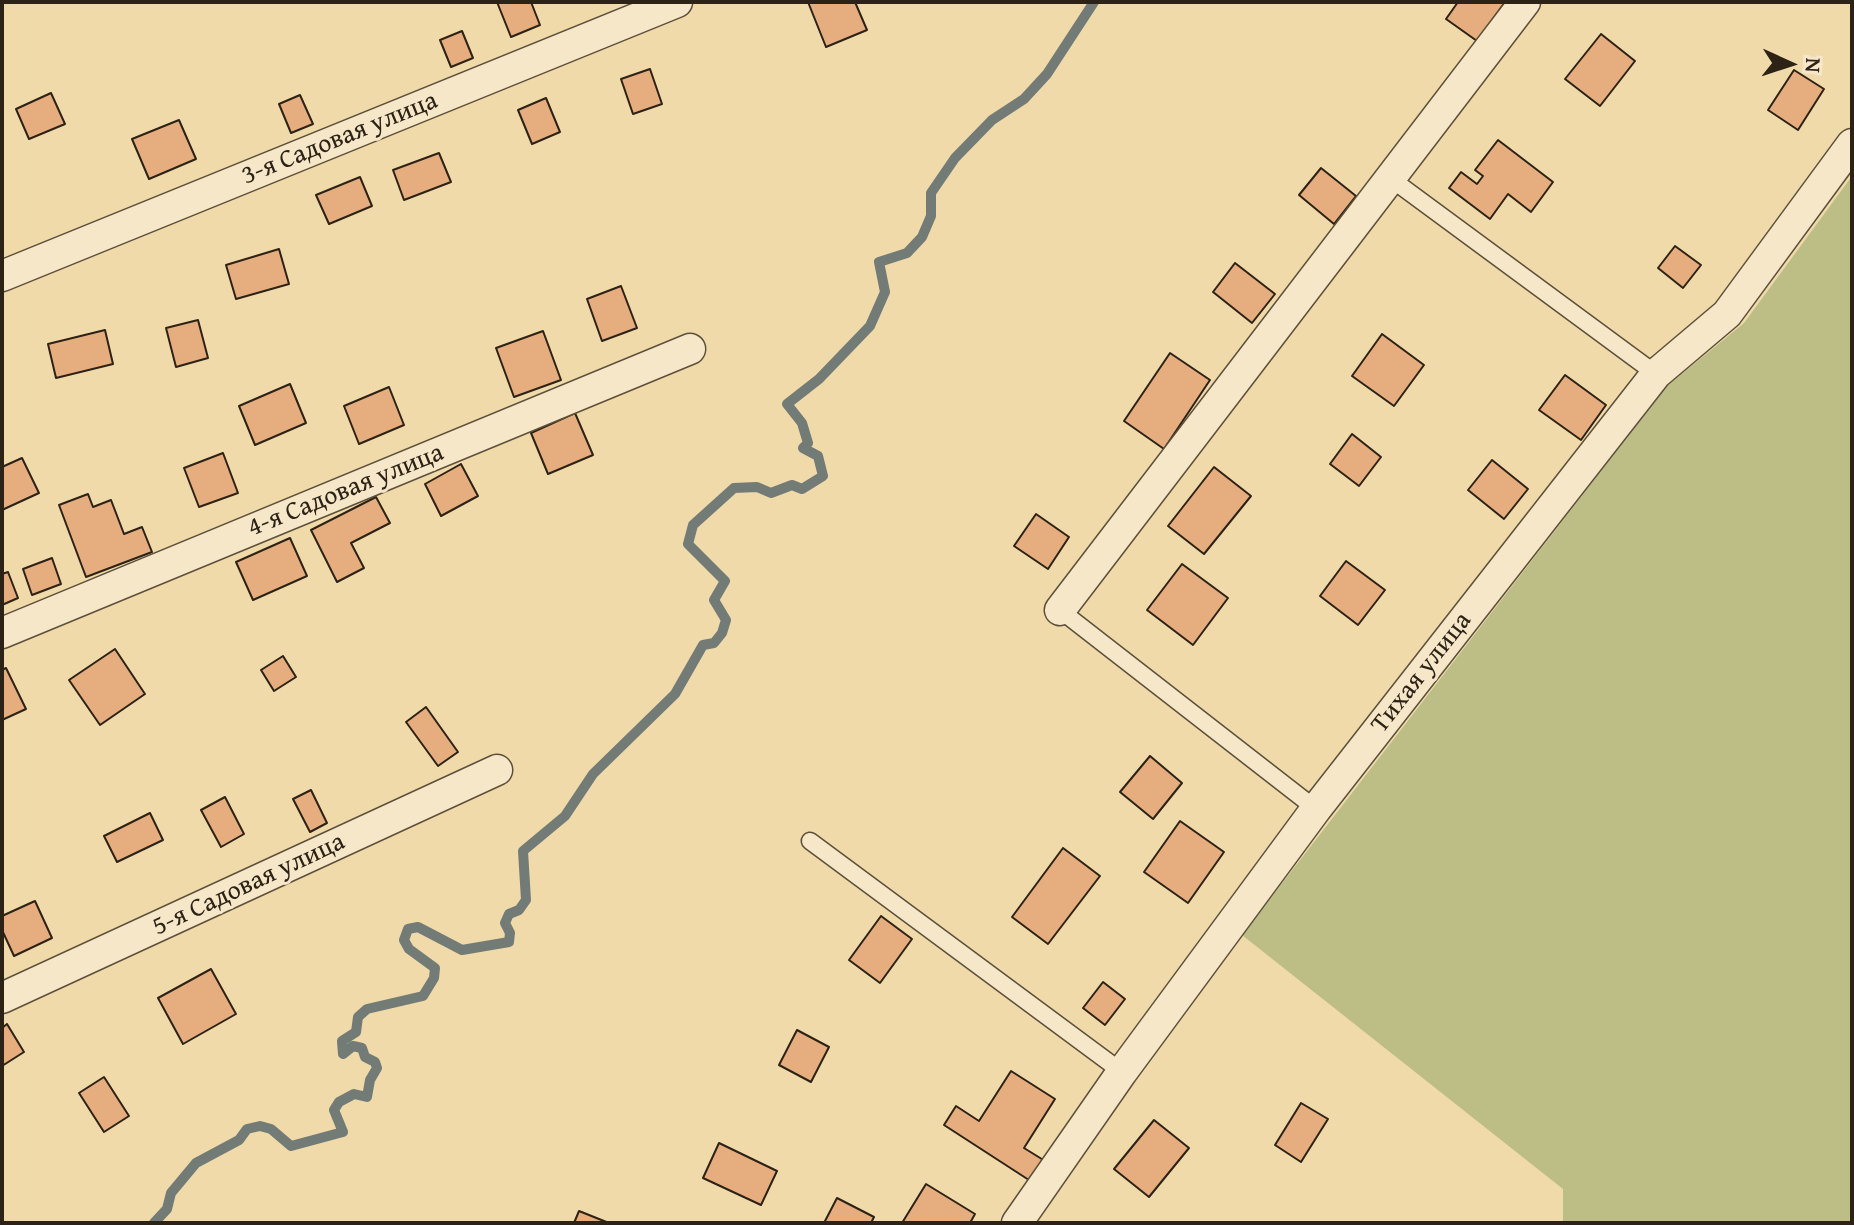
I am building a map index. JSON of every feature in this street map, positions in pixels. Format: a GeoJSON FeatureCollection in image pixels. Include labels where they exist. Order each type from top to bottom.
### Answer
{"type":"FeatureCollection","features":[{"type":"Feature","properties":{"kind":"street","name":"3-я Садовая улица"},"geometry":{"type":"LineString","coordinates":[[2,276],[677,2]]}},
{"type":"Feature","properties":{"kind":"street"},"geometry":{"type":"LineString","coordinates":[[1060,610],[1525,2]]}},
{"type":"Feature","properties":{"kind":"street","name":"Тихая улица"},"geometry":{"type":"LineString","coordinates":[[1017,1223],[1122,1072],[1316,809],[1656,374],[1727,314],[1852,144]]}},
{"type":"Feature","properties":{"kind":"street","name":"4-я Садовая улица"},"geometry":{"type":"LineString","coordinates":[[2,633],[690,349]]}},
{"type":"Feature","properties":{"kind":"street","name":"5-я Садовая улица"},"geometry":{"type":"LineString","coordinates":[[2,998],[497,770]]}},
{"type":"Feature","properties":{"kind":"lane"},"geometry":{"type":"LineString","coordinates":[[1390,178],[1656,374]]}},
{"type":"Feature","properties":{"kind":"lane"},"geometry":{"type":"LineString","coordinates":[[1060,610],[1316,809]]}},
{"type":"Feature","properties":{"kind":"lane"},"geometry":{"type":"LineString","coordinates":[[810,841],[1122,1072]]}},
{"type":"Feature","properties":{"kind":"green space"},"geometry":{"type":"Polygon","coordinates":[[[1852,176],[1852,1223],[1563,1223],[1563,1189],[1242,935],[1667,386],[1744,323],[1852,176]]]}},
{"type":"Feature","properties":{"kind":"building"},"geometry":{"type":"Polygon","coordinates":[[[497,2],[531,2],[540,25],[511,37],[497,2]]]}},
{"type":"Feature","properties":{"kind":"building"},"geometry":{"type":"Polygon","coordinates":[[[808,2],[855,2],[867,30],[826,47],[808,2]]]}},
{"type":"Feature","properties":{"kind":"building"},"geometry":{"type":"Polygon","coordinates":[[[1458,2],[1505,2],[1477,41],[1446,19],[1458,2]]]}},
{"type":"Feature","properties":{"kind":"building"},"geometry":{"type":"Polygon","coordinates":[[[462,31],[473,58],[451,67],[440,40],[462,31]]]}},
{"type":"Feature","properties":{"kind":"building"},"geometry":{"type":"Polygon","coordinates":[[[1601,34],[1635,61],[1600,106],[1565,79],[1601,34]]]}},
{"type":"Feature","properties":{"kind":"building"},"geometry":{"type":"Polygon","coordinates":[[[650,69],[662,104],[633,114],[621,79],[650,69]]]}},
{"type":"Feature","properties":{"kind":"building"},"geometry":{"type":"Polygon","coordinates":[[[1794,70],[1824,89],[1798,130],[1768,110],[1794,70]]]}},
{"type":"Feature","properties":{"kind":"building"},"geometry":{"type":"Polygon","coordinates":[[[51,93],[65,124],[29,139],[16,109],[51,93]]]}},
{"type":"Feature","properties":{"kind":"building"},"geometry":{"type":"Polygon","coordinates":[[[300,95],[313,124],[291,133],[279,104],[300,95]]]}},
{"type":"Feature","properties":{"kind":"building"},"geometry":{"type":"Polygon","coordinates":[[[546,98],[560,132],[532,144],[518,110],[546,98]]]}},
{"type":"Feature","properties":{"kind":"building"},"geometry":{"type":"Polygon","coordinates":[[[179,120],[196,159],[149,179],[132,139],[179,120]]]}},
{"type":"Feature","properties":{"kind":"building"},"geometry":{"type":"Polygon","coordinates":[[[1498,140],[1553,182],[1531,212],[1508,194],[1490,219],[1449,188],[1461,172],[1477,184],[1483,176],[1475,170],[1498,140]]]}},
{"type":"Feature","properties":{"kind":"building"},"geometry":{"type":"Polygon","coordinates":[[[439,153],[451,182],[404,200],[393,170],[439,153]]]}},
{"type":"Feature","properties":{"kind":"building"},"geometry":{"type":"Polygon","coordinates":[[[1321,168],[1356,196],[1334,224],[1299,195],[1321,168]]]}},
{"type":"Feature","properties":{"kind":"building"},"geometry":{"type":"Polygon","coordinates":[[[360,177],[372,206],[329,224],[316,195],[360,177]]]}},
{"type":"Feature","properties":{"kind":"building"},"geometry":{"type":"Polygon","coordinates":[[[1675,246],[1701,265],[1683,288],[1658,268],[1675,246]]]}},
{"type":"Feature","properties":{"kind":"building"},"geometry":{"type":"Polygon","coordinates":[[[279,249],[289,284],[236,299],[226,265],[279,249]]]}},
{"type":"Feature","properties":{"kind":"building"},"geometry":{"type":"Polygon","coordinates":[[[1235,263],[1275,294],[1252,323],[1213,292],[1235,263]]]}},
{"type":"Feature","properties":{"kind":"building"},"geometry":{"type":"Polygon","coordinates":[[[621,286],[637,328],[602,341],[587,299],[621,286]]]}},
{"type":"Feature","properties":{"kind":"building"},"geometry":{"type":"Polygon","coordinates":[[[198,320],[208,358],[176,367],[166,328],[198,320]]]}},
{"type":"Feature","properties":{"kind":"building"},"geometry":{"type":"Polygon","coordinates":[[[105,330],[113,364],[56,378],[48,344],[105,330]]]}},
{"type":"Feature","properties":{"kind":"building"},"geometry":{"type":"Polygon","coordinates":[[[543,331],[561,380],[514,397],[496,348],[543,331]]]}},
{"type":"Feature","properties":{"kind":"building"},"geometry":{"type":"Polygon","coordinates":[[[1382,334],[1424,365],[1394,406],[1352,376],[1382,334]]]}},
{"type":"Feature","properties":{"kind":"building"},"geometry":{"type":"Polygon","coordinates":[[[1170,353],[1210,380],[1164,449],[1124,421],[1170,353]]]}},
{"type":"Feature","properties":{"kind":"building"},"geometry":{"type":"Polygon","coordinates":[[[1565,375],[1606,405],[1581,440],[1539,410],[1565,375]]]}},
{"type":"Feature","properties":{"kind":"building"},"geometry":{"type":"Polygon","coordinates":[[[290,384],[306,423],[255,445],[239,406],[290,384]]]}},
{"type":"Feature","properties":{"kind":"building"},"geometry":{"type":"Polygon","coordinates":[[[389,387],[404,425],[359,444],[344,406],[389,387]]]}},
{"type":"Feature","properties":{"kind":"building"},"geometry":{"type":"Polygon","coordinates":[[[575,413],[593,455],[548,474],[531,433],[575,413]]]}},
{"type":"Feature","properties":{"kind":"building"},"geometry":{"type":"Polygon","coordinates":[[[1352,434],[1381,457],[1359,486],[1330,464],[1352,434]]]}},
{"type":"Feature","properties":{"kind":"building"},"geometry":{"type":"Polygon","coordinates":[[[223,453],[238,493],[199,507],[184,468],[223,453]]]}},
{"type":"Feature","properties":{"kind":"building"},"geometry":{"type":"Polygon","coordinates":[[[22,458],[39,493],[2,510],[2,467],[22,458]]]}},
{"type":"Feature","properties":{"kind":"building"},"geometry":{"type":"Polygon","coordinates":[[[1492,460],[1528,489],[1504,519],[1468,490],[1492,460]]]}},
{"type":"Feature","properties":{"kind":"building"},"geometry":{"type":"Polygon","coordinates":[[[461,464],[478,496],[441,516],[425,484],[461,464]]]}},
{"type":"Feature","properties":{"kind":"building"},"geometry":{"type":"Polygon","coordinates":[[[1214,467],[1251,496],[1204,554],[1168,526],[1214,467]]]}},
{"type":"Feature","properties":{"kind":"building"},"geometry":{"type":"Polygon","coordinates":[[[88,494],[93,507],[111,500],[124,534],[142,527],[152,552],[86,577],[59,505],[88,494]]]}},
{"type":"Feature","properties":{"kind":"building"},"geometry":{"type":"Polygon","coordinates":[[[376,497],[390,523],[351,543],[364,568],[337,582],[311,530],[376,497]]]}},
{"type":"Feature","properties":{"kind":"building"},"geometry":{"type":"Polygon","coordinates":[[[1036,514],[1069,537],[1048,569],[1014,546],[1036,514]]]}},
{"type":"Feature","properties":{"kind":"building"},"geometry":{"type":"Polygon","coordinates":[[[290,538],[307,576],[253,600],[236,562],[290,538]]]}},
{"type":"Feature","properties":{"kind":"building"},"geometry":{"type":"Polygon","coordinates":[[[52,558],[61,584],[32,595],[23,569],[52,558]]]}},
{"type":"Feature","properties":{"kind":"building"},"geometry":{"type":"Polygon","coordinates":[[[1346,561],[1385,590],[1358,625],[1320,596],[1346,561]]]}},
{"type":"Feature","properties":{"kind":"building"},"geometry":{"type":"Polygon","coordinates":[[[1182,564],[1228,598],[1193,645],[1147,610],[1182,564]]]}},
{"type":"Feature","properties":{"kind":"building"},"geometry":{"type":"Polygon","coordinates":[[[8,572],[18,598],[2,605],[2,574],[8,572]]]}},
{"type":"Feature","properties":{"kind":"building"},"geometry":{"type":"Polygon","coordinates":[[[115,649],[145,694],[100,725],[69,680],[115,649]]]}},
{"type":"Feature","properties":{"kind":"building"},"geometry":{"type":"Polygon","coordinates":[[[283,656],[296,677],[274,691],[261,670],[283,656]]]}},
{"type":"Feature","properties":{"kind":"building"},"geometry":{"type":"Polygon","coordinates":[[[6,668],[26,709],[2,720],[2,670],[6,668]]]}},
{"type":"Feature","properties":{"kind":"building"},"geometry":{"type":"Polygon","coordinates":[[[426,707],[458,752],[438,766],[406,722],[426,707]]]}},
{"type":"Feature","properties":{"kind":"building"},"geometry":{"type":"Polygon","coordinates":[[[1150,756],[1182,783],[1153,819],[1120,792],[1150,756]]]}},
{"type":"Feature","properties":{"kind":"building"},"geometry":{"type":"Polygon","coordinates":[[[311,790],[327,823],[310,832],[293,799],[311,790]]]}},
{"type":"Feature","properties":{"kind":"building"},"geometry":{"type":"Polygon","coordinates":[[[225,797],[244,834],[221,847],[201,810],[225,797]]]}},
{"type":"Feature","properties":{"kind":"building"},"geometry":{"type":"Polygon","coordinates":[[[150,813],[163,840],[117,862],[104,836],[150,813]]]}},
{"type":"Feature","properties":{"kind":"building"},"geometry":{"type":"Polygon","coordinates":[[[1180,821],[1224,852],[1188,903],[1144,872],[1180,821]]]}},
{"type":"Feature","properties":{"kind":"building"},"geometry":{"type":"Polygon","coordinates":[[[1063,848],[1100,876],[1048,944],[1012,917],[1063,848]]]}},
{"type":"Feature","properties":{"kind":"building"},"geometry":{"type":"Polygon","coordinates":[[[35,901],[52,938],[14,956],[2,930],[2,916],[35,901]]]}},
{"type":"Feature","properties":{"kind":"building"},"geometry":{"type":"Polygon","coordinates":[[[881,916],[912,939],[880,983],[849,960],[881,916]]]}},
{"type":"Feature","properties":{"kind":"building"},"geometry":{"type":"Polygon","coordinates":[[[211,969],[236,1014],[183,1044],[158,998],[211,969]]]}},
{"type":"Feature","properties":{"kind":"building"},"geometry":{"type":"Polygon","coordinates":[[[1103,982],[1125,999],[1105,1025],[1083,1008],[1103,982]]]}},
{"type":"Feature","properties":{"kind":"building"},"geometry":{"type":"Polygon","coordinates":[[[7,1024],[24,1052],[2,1066],[2,1028],[7,1024]]]}},
{"type":"Feature","properties":{"kind":"building"},"geometry":{"type":"Polygon","coordinates":[[[797,1030],[829,1047],[811,1082],[779,1065],[797,1030]]]}},
{"type":"Feature","properties":{"kind":"building"},"geometry":{"type":"Polygon","coordinates":[[[1011,1071],[1055,1099],[1024,1148],[1045,1161],[1032,1182],[944,1125],[956,1106],[979,1121],[1011,1071]]]}},
{"type":"Feature","properties":{"kind":"building"},"geometry":{"type":"Polygon","coordinates":[[[104,1077],[129,1116],[104,1132],[79,1093],[104,1077]]]}},
{"type":"Feature","properties":{"kind":"building"},"geometry":{"type":"Polygon","coordinates":[[[1301,1103],[1328,1119],[1301,1162],[1275,1145],[1301,1103]]]}},
{"type":"Feature","properties":{"kind":"building"},"geometry":{"type":"Polygon","coordinates":[[[1154,1120],[1189,1148],[1149,1197],[1114,1169],[1154,1120]]]}},
{"type":"Feature","properties":{"kind":"building"},"geometry":{"type":"Polygon","coordinates":[[[719,1143],[777,1171],[761,1205],[703,1178],[719,1143]]]}},
{"type":"Feature","properties":{"kind":"building"},"geometry":{"type":"Polygon","coordinates":[[[926,1184],[975,1214],[970,1223],[902,1223],[926,1184]]]}},
{"type":"Feature","properties":{"kind":"building"},"geometry":{"type":"Polygon","coordinates":[[[837,1198],[874,1217],[871,1223],[824,1223],[837,1198]]]}},
{"type":"Feature","properties":{"kind":"building"},"geometry":{"type":"Polygon","coordinates":[[[579,1211],[609,1223],[574,1223],[579,1211]]]}},
{"type":"Feature","properties":{"kind":"waterway"},"geometry":{"type":"LineString","coordinates":[[154,1223],[167,1209],[171,1193],[196,1163],[239,1140],[247,1129],[260,1126],[271,1129],[291,1146],[343,1132],[334,1110],[339,1102],[354,1094],[367,1097],[370,1080],[377,1068],[375,1062],[365,1057],[362,1048],[353,1046],[343,1054],[342,1041],[356,1032],[358,1017],[367,1009],[423,996],[434,978],[435,968],[409,949],[404,940],[408,929],[418,927],[462,950],[509,942],[510,933],[505,923],[509,914],[519,910],[526,900],[523,851],[565,816],[593,774],[675,694],[703,645],[714,643],[722,633],[726,620],[714,600],[725,581],[688,544],[693,525],[734,488],[757,487],[771,493],[792,485],[802,489],[823,476],[818,456],[803,448],[808,443],[802,423],[787,404],[819,379],[870,326],[885,292],[879,262],[907,253],[922,237],[931,216],[931,193],[955,158],[992,120],[1024,99],[1047,74],[1094,2]]}}]}
